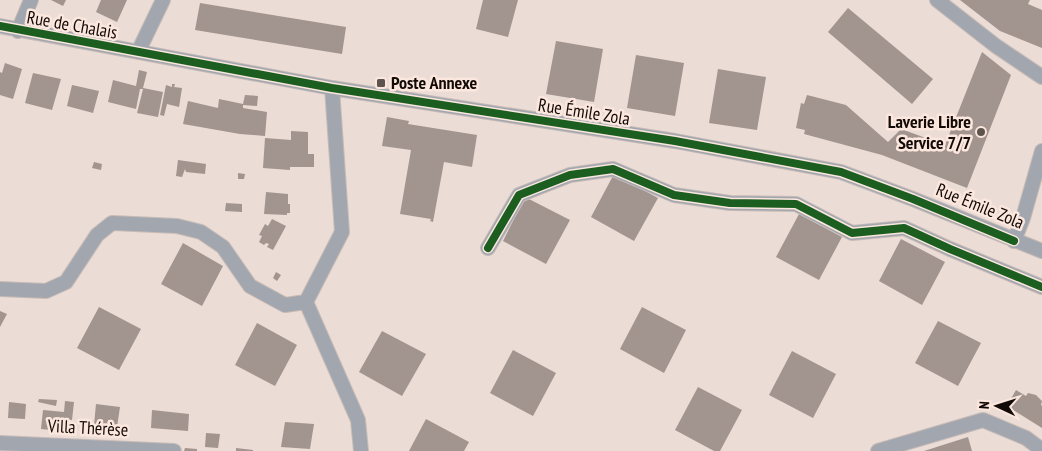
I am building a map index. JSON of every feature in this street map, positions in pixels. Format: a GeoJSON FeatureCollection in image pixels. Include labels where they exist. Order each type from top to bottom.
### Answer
{"type":"FeatureCollection","features":[{"type":"Feature","properties":{"kind":"street"},"geometry":{"type":"LineString","coordinates":[[18,31],[31,0]]}},
{"type":"Feature","properties":{"kind":"street"},"geometry":{"type":"LineString","coordinates":[[138,52],[163,0]]}},
{"type":"Feature","properties":{"kind":"street"},"geometry":{"type":"LineString","coordinates":[[937,0],[996,46],[1042,77]]}},
{"type":"Feature","properties":{"kind":"street","name":"Rue de Chalais"},"geometry":{"type":"LineString","coordinates":[[0,26],[18,31],[138,52]]}},
{"type":"Feature","properties":{"kind":"street","name":"Rue Émile Zola"},"geometry":{"type":"LineString","coordinates":[[138,52],[332,88],[675,141],[841,172],[1042,251]]}},
{"type":"Feature","properties":{"kind":"street"},"geometry":{"type":"LineString","coordinates":[[306,302],[342,232],[332,88]]}},
{"type":"Feature","properties":{"kind":"street"},"geometry":{"type":"LineString","coordinates":[[1014,241],[1023,218],[1042,151]]}},
{"type":"Feature","properties":{"kind":"street"},"geometry":{"type":"LineString","coordinates":[[488,248],[519,195],[570,175],[613,169],[674,195],[730,203],[796,204],[852,233],[904,228],[1042,287]]}},
{"type":"Feature","properties":{"kind":"street"},"geometry":{"type":"LineString","coordinates":[[0,289],[46,291],[66,282],[96,235],[112,223],[177,226],[200,232],[223,247],[250,286],[285,304],[306,302]]}},
{"type":"Feature","properties":{"kind":"street"},"geometry":{"type":"LineString","coordinates":[[306,302],[358,420],[361,451]]}},
{"type":"Feature","properties":{"kind":"street"},"geometry":{"type":"LineString","coordinates":[[878,451],[983,420],[1026,438],[1042,450]]}},
{"type":"Feature","properties":{"kind":"street","name":"Villa Thérèse"},"geometry":{"type":"LineString","coordinates":[[0,443],[174,451]]}},
{"type":"Feature","properties":{"kind":"building"},"geometry":{"type":"Polygon","coordinates":[[[51,0],[66,0],[63,6],[51,0]]]}},
{"type":"Feature","properties":{"kind":"building"},"geometry":{"type":"Polygon","coordinates":[[[101,0],[127,0],[117,22],[96,12],[101,0]]]}},
{"type":"Feature","properties":{"kind":"building"},"geometry":{"type":"Polygon","coordinates":[[[483,0],[518,0],[508,37],[476,29],[483,0]]]}},
{"type":"Feature","properties":{"kind":"building"},"geometry":{"type":"Polygon","coordinates":[[[960,0],[1030,0],[1028,4],[1042,10],[1042,48],[1000,31],[960,0]]]}},
{"type":"Feature","properties":{"kind":"building"},"geometry":{"type":"Polygon","coordinates":[[[200,3],[346,27],[342,54],[195,30],[200,3]]]}},
{"type":"Feature","properties":{"kind":"building"},"geometry":{"type":"Polygon","coordinates":[[[848,8],[933,79],[912,104],[828,32],[848,8]]]}},
{"type":"Feature","properties":{"kind":"building"},"geometry":{"type":"Polygon","coordinates":[[[556,41],[603,49],[594,102],[546,94],[556,41]]]}},
{"type":"Feature","properties":{"kind":"building"},"geometry":{"type":"Polygon","coordinates":[[[982,52],[1011,75],[967,188],[882,155],[804,134],[805,130],[796,128],[801,103],[804,104],[807,95],[846,105],[888,142],[901,129],[945,145],[982,52]]]}},
{"type":"Feature","properties":{"kind":"building"},"geometry":{"type":"Polygon","coordinates":[[[636,55],[684,63],[675,116],[627,108],[636,55]]]}},
{"type":"Feature","properties":{"kind":"building"},"geometry":{"type":"Polygon","coordinates":[[[5,63],[22,69],[13,99],[0,95],[0,72],[2,73],[5,63]]]}},
{"type":"Feature","properties":{"kind":"building"},"geometry":{"type":"Polygon","coordinates":[[[718,69],[766,77],[757,130],[709,123],[718,69]]]}},
{"type":"Feature","properties":{"kind":"building"},"geometry":{"type":"Polygon","coordinates":[[[139,70],[147,72],[143,88],[163,92],[158,117],[137,113],[143,89],[140,89],[136,109],[108,102],[113,80],[136,86],[139,70]]]}},
{"type":"Feature","properties":{"kind":"building"},"geometry":{"type":"Polygon","coordinates":[[[33,73],[61,79],[52,110],[25,103],[33,73]]]}},
{"type":"Feature","properties":{"kind":"building"},"geometry":{"type":"Polygon","coordinates":[[[172,84],[175,84],[174,87],[182,88],[179,107],[167,104],[164,116],[160,115],[166,85],[172,87],[172,84]]]}},
{"type":"Feature","properties":{"kind":"building"},"geometry":{"type":"Polygon","coordinates":[[[72,85],[99,91],[93,113],[67,106],[72,85]]]}},
{"type":"Feature","properties":{"kind":"building"},"geometry":{"type":"Polygon","coordinates":[[[245,95],[258,96],[257,106],[243,105],[243,108],[267,112],[265,136],[240,134],[183,124],[188,101],[218,108],[219,99],[243,104],[245,95]]]}},
{"type":"Feature","properties":{"kind":"building"},"geometry":{"type":"Polygon","coordinates":[[[387,117],[409,121],[408,124],[477,135],[472,167],[444,162],[433,222],[430,221],[431,219],[400,214],[411,150],[382,146],[387,117]]]}},
{"type":"Feature","properties":{"kind":"building"},"geometry":{"type":"Polygon","coordinates":[[[291,131],[308,132],[308,154],[314,154],[314,167],[290,167],[290,170],[263,168],[265,138],[291,140],[291,131]]]}},
{"type":"Feature","properties":{"kind":"building"},"geometry":{"type":"Polygon","coordinates":[[[178,160],[206,164],[205,174],[186,172],[185,169],[182,177],[176,176],[178,160]]]}},
{"type":"Feature","properties":{"kind":"building"},"geometry":{"type":"Polygon","coordinates":[[[94,162],[102,164],[101,170],[92,168],[94,162]]]}},
{"type":"Feature","properties":{"kind":"building"},"geometry":{"type":"Polygon","coordinates":[[[238,173],[245,174],[244,179],[238,179],[238,173]]]}},
{"type":"Feature","properties":{"kind":"building"},"geometry":{"type":"Polygon","coordinates":[[[614,174],[658,198],[634,241],[591,217],[614,174]]]}},
{"type":"Feature","properties":{"kind":"building"},"geometry":{"type":"Polygon","coordinates":[[[266,192],[288,194],[290,213],[287,213],[287,215],[264,214],[266,192]]]}},
{"type":"Feature","properties":{"kind":"building"},"geometry":{"type":"Polygon","coordinates":[[[525,197],[570,220],[546,264],[503,241],[525,197]]]}},
{"type":"Feature","properties":{"kind":"building"},"geometry":{"type":"Polygon","coordinates":[[[226,203],[242,204],[242,212],[225,211],[226,203]]]}},
{"type":"Feature","properties":{"kind":"building"},"geometry":{"type":"Polygon","coordinates":[[[799,214],[842,237],[819,280],[776,257],[799,214]]]}},
{"type":"Feature","properties":{"kind":"building"},"geometry":{"type":"Polygon","coordinates":[[[272,219],[286,226],[273,250],[267,247],[269,244],[266,243],[264,245],[259,242],[262,236],[259,235],[265,224],[268,226],[272,219]]]}},
{"type":"Feature","properties":{"kind":"building"},"geometry":{"type":"Polygon","coordinates":[[[901,239],[945,262],[922,305],[879,281],[901,239]]]}},
{"type":"Feature","properties":{"kind":"building"},"geometry":{"type":"Polygon","coordinates":[[[183,243],[223,266],[202,306],[161,284],[183,243]]]}},
{"type":"Feature","properties":{"kind":"building"},"geometry":{"type":"Polygon","coordinates":[[[276,272],[281,275],[277,281],[273,278],[276,272]]]}},
{"type":"Feature","properties":{"kind":"building"},"geometry":{"type":"Polygon","coordinates":[[[99,307],[141,329],[119,370],[77,348],[99,307]]]}},
{"type":"Feature","properties":{"kind":"building"},"geometry":{"type":"Polygon","coordinates":[[[642,307],[686,330],[664,373],[620,349],[642,307]]]}},
{"type":"Feature","properties":{"kind":"building"},"geometry":{"type":"Polygon","coordinates":[[[0,311],[7,314],[0,327],[0,311]]]}},
{"type":"Feature","properties":{"kind":"building"},"geometry":{"type":"Polygon","coordinates":[[[938,321],[981,343],[958,386],[915,363],[938,321]]]}},
{"type":"Feature","properties":{"kind":"building"},"geometry":{"type":"Polygon","coordinates":[[[257,323],[297,345],[275,386],[235,365],[257,323]]]}},
{"type":"Feature","properties":{"kind":"building"},"geometry":{"type":"Polygon","coordinates":[[[382,331],[426,354],[402,396],[359,372],[382,331]]]}},
{"type":"Feature","properties":{"kind":"building"},"geometry":{"type":"Polygon","coordinates":[[[513,350],[556,373],[533,416],[490,393],[513,350]]]}},
{"type":"Feature","properties":{"kind":"building"},"geometry":{"type":"Polygon","coordinates":[[[792,351],[836,374],[813,418],[769,395],[792,351]]]}},
{"type":"Feature","properties":{"kind":"building"},"geometry":{"type":"Polygon","coordinates":[[[698,387],[742,410],[720,451],[714,451],[675,430],[698,387]]]}},
{"type":"Feature","properties":{"kind":"building"},"geometry":{"type":"Polygon","coordinates":[[[1016,390],[1026,396],[1028,393],[1036,395],[1042,401],[1042,428],[1007,406],[1016,390]]]}},
{"type":"Feature","properties":{"kind":"building"},"geometry":{"type":"Polygon","coordinates":[[[39,399],[57,400],[56,406],[38,402],[39,399]]]}},
{"type":"Feature","properties":{"kind":"building"},"geometry":{"type":"Polygon","coordinates":[[[65,401],[74,402],[72,420],[63,419],[62,431],[41,429],[43,410],[64,412],[65,401]]]}},
{"type":"Feature","properties":{"kind":"building"},"geometry":{"type":"Polygon","coordinates":[[[9,402],[26,404],[25,419],[8,418],[9,402]]]}},
{"type":"Feature","properties":{"kind":"building"},"geometry":{"type":"Polygon","coordinates":[[[96,404],[120,407],[117,427],[94,425],[96,404]]]}},
{"type":"Feature","properties":{"kind":"building"},"geometry":{"type":"Polygon","coordinates":[[[152,410],[189,414],[188,431],[151,428],[152,410]]]}},
{"type":"Feature","properties":{"kind":"building"},"geometry":{"type":"Polygon","coordinates":[[[426,419],[469,442],[464,451],[409,451],[426,419]]]}},
{"type":"Feature","properties":{"kind":"building"},"geometry":{"type":"Polygon","coordinates":[[[285,422],[314,424],[310,449],[281,447],[285,422]]]}},
{"type":"Feature","properties":{"kind":"building"},"geometry":{"type":"Polygon","coordinates":[[[206,433],[220,434],[218,448],[205,447],[206,433]]]}},
{"type":"Feature","properties":{"kind":"building"},"geometry":{"type":"Polygon","coordinates":[[[968,437],[972,451],[924,451],[968,437]]]}},
{"type":"Feature","properties":{"kind":"building"},"geometry":{"type":"Polygon","coordinates":[[[185,448],[197,449],[197,451],[184,451],[185,448]]]}},
{"type":"Feature","properties":{"kind":"building"},"geometry":{"type":"Polygon","coordinates":[[[236,448],[253,450],[253,451],[236,451],[236,448]]]}},
{"type":"Feature","properties":{"kind":"cycle path"},"geometry":{"type":"LineString","coordinates":[[0,26],[332,88],[675,141],[841,172],[913,199],[1014,241]]}},
{"type":"Feature","properties":{"kind":"cycle path"},"geometry":{"type":"LineString","coordinates":[[488,248],[519,195],[570,175],[613,169],[674,195],[730,203],[796,204],[852,233],[904,228],[1042,287]]}},
{"type":"Feature","properties":{"kind":"place","name":"Poste Annexe"},"geometry":{"type":"Point","coordinates":[381,83]}},
{"type":"Feature","properties":{"kind":"place","name":"Laverie Libre Service 7/7"},"geometry":{"type":"Point","coordinates":[981,132]}}]}
